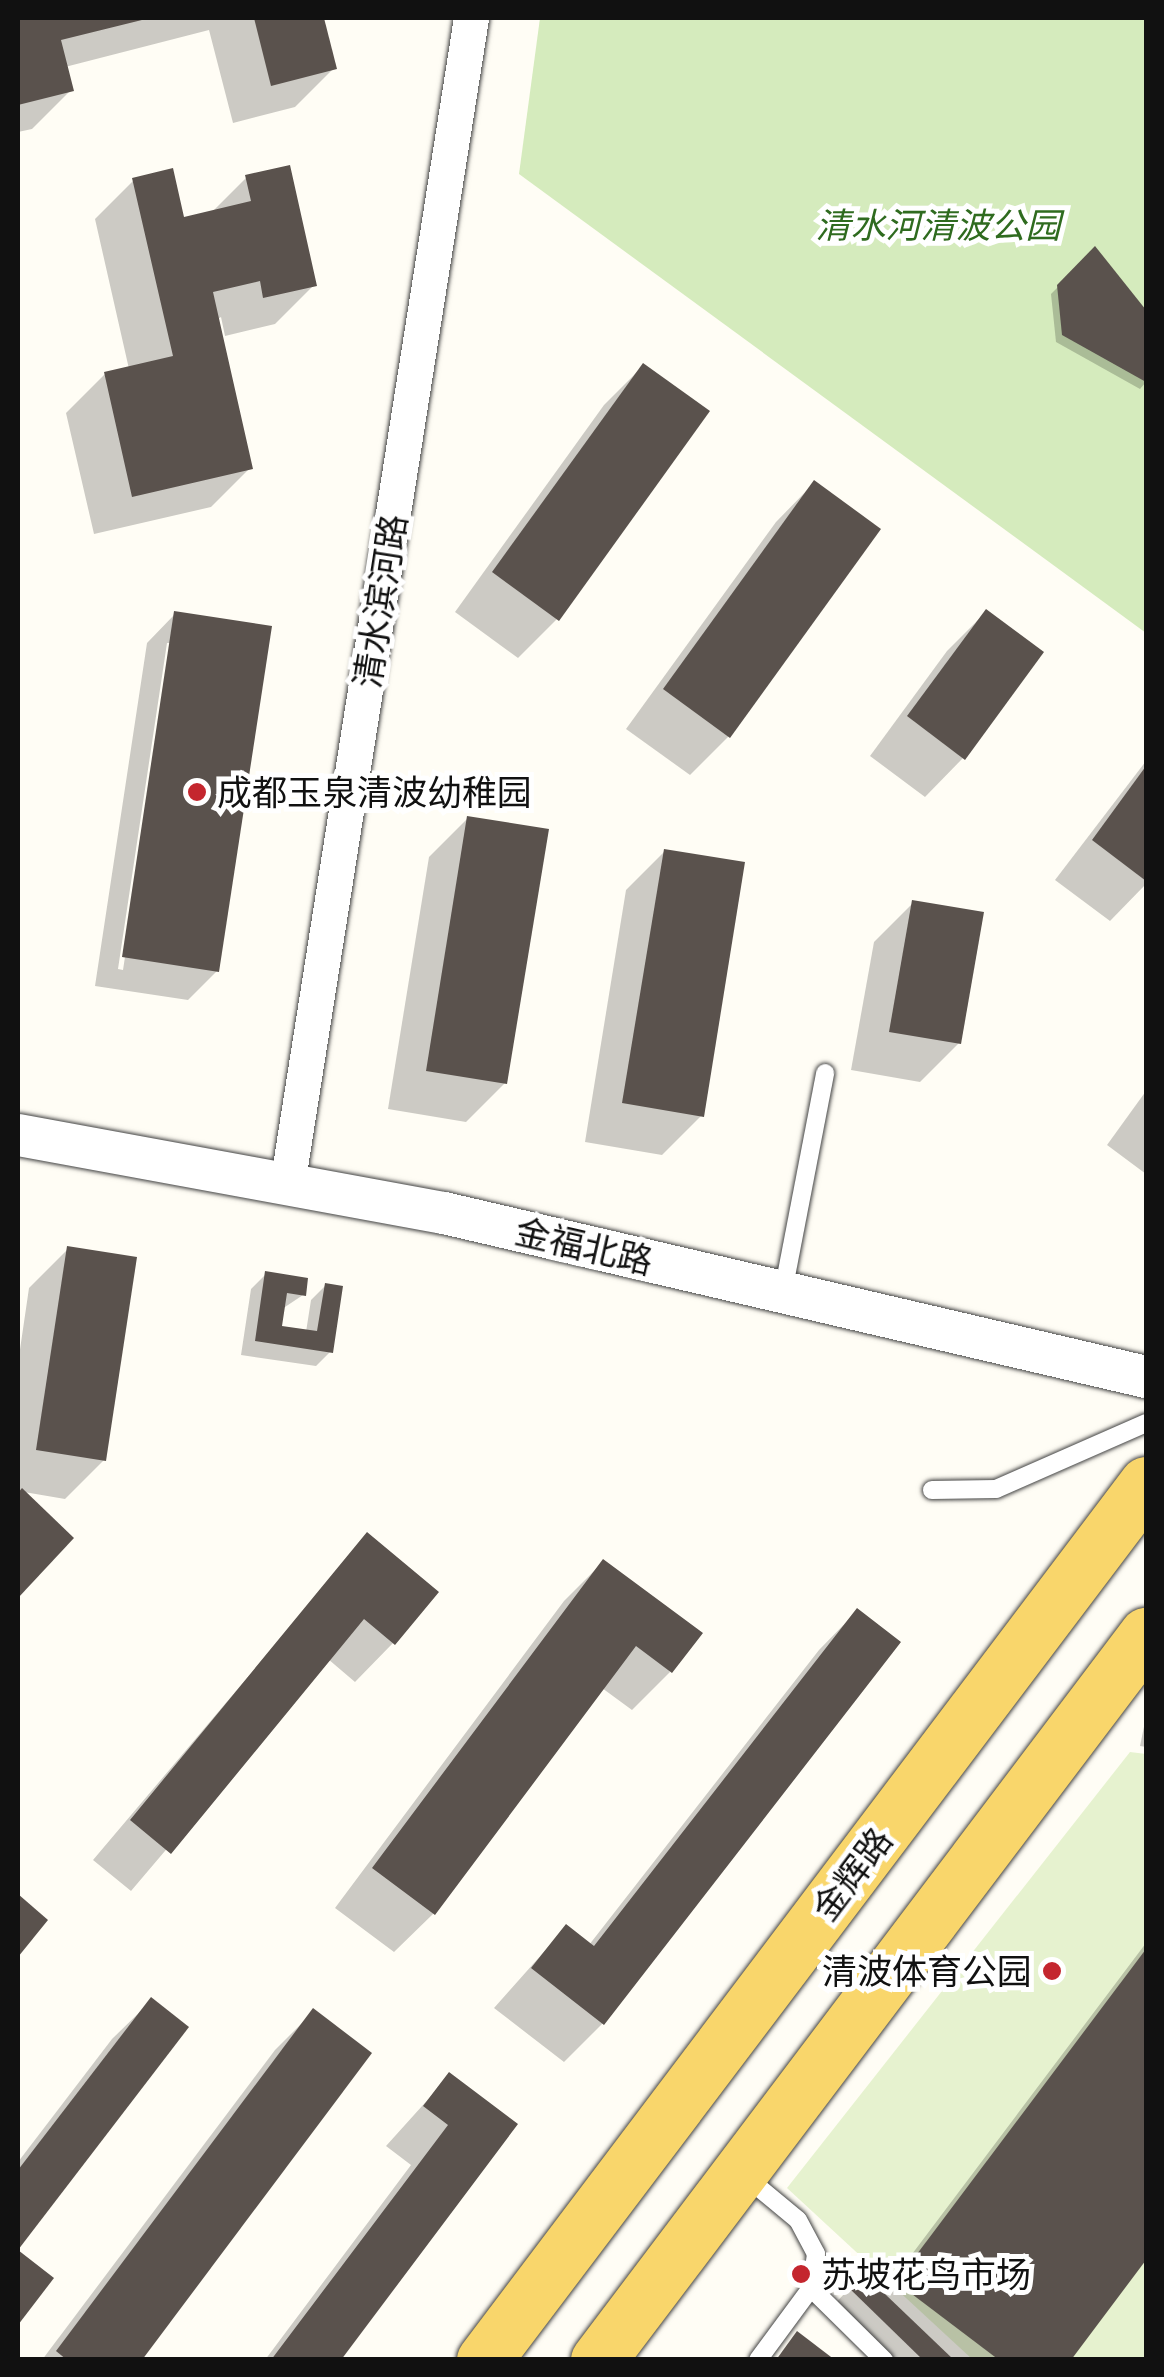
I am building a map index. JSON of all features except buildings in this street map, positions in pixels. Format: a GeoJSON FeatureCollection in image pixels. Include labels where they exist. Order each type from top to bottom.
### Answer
{"type":"FeatureCollection","features":[{"type":"Feature","properties":{"kind":"main road","name":"金辉路"},"geometry":{"type":"LineString","coordinates":[[484,2360],[1146,1484]]}},
{"type":"Feature","properties":{"kind":"main road"},"geometry":{"type":"LineString","coordinates":[[598,2360],[1146,1635]]}},
{"type":"Feature","properties":{"kind":"street","name":"清水滨河路"},"geometry":{"type":"LineString","coordinates":[[287,1184],[471,18]]}},
{"type":"Feature","properties":{"kind":"street","name":"金福北路"},"geometry":{"type":"LineString","coordinates":[[18,1135],[444,1213],[1146,1377]]}},
{"type":"Feature","properties":{"kind":"lane"},"geometry":{"type":"LineString","coordinates":[[782,1292],[825,1073]]}},
{"type":"Feature","properties":{"kind":"lane"},"geometry":{"type":"LineString","coordinates":[[932,1490],[996,1489],[1146,1423]]}},
{"type":"Feature","properties":{"kind":"lane"},"geometry":{"type":"LineString","coordinates":[[740,2172],[798,2220],[816,2254],[811,2288],[758,2360]]}},
{"type":"Feature","properties":{"kind":"lane"},"geometry":{"type":"LineString","coordinates":[[811,2288],[884,2360]]}},
{"type":"Feature","properties":{"kind":"green space","name":"清水河清波公园"},"geometry":{"type":"Polygon","coordinates":[[[540,18],[1146,18],[1146,633],[519,174],[540,18]]]}},
{"type":"Feature","properties":{"kind":"green space","name":"清波体育公园"},"geometry":{"type":"Polygon","coordinates":[[[1130,1752],[1146,1754],[1146,2359],[972,2359],[787,2188],[1130,1752]]]}},
{"type":"Feature","properties":{"kind":"place","name":"成都玉泉清波幼稚园"},"geometry":{"type":"Point","coordinates":[197,792]}},
{"type":"Feature","properties":{"kind":"place","name":"清波体育公园"},"geometry":{"type":"Point","coordinates":[1052,1971]}},
{"type":"Feature","properties":{"kind":"place","name":"苏坡花鸟市场"},"geometry":{"type":"Point","coordinates":[801,2274]}}]}
